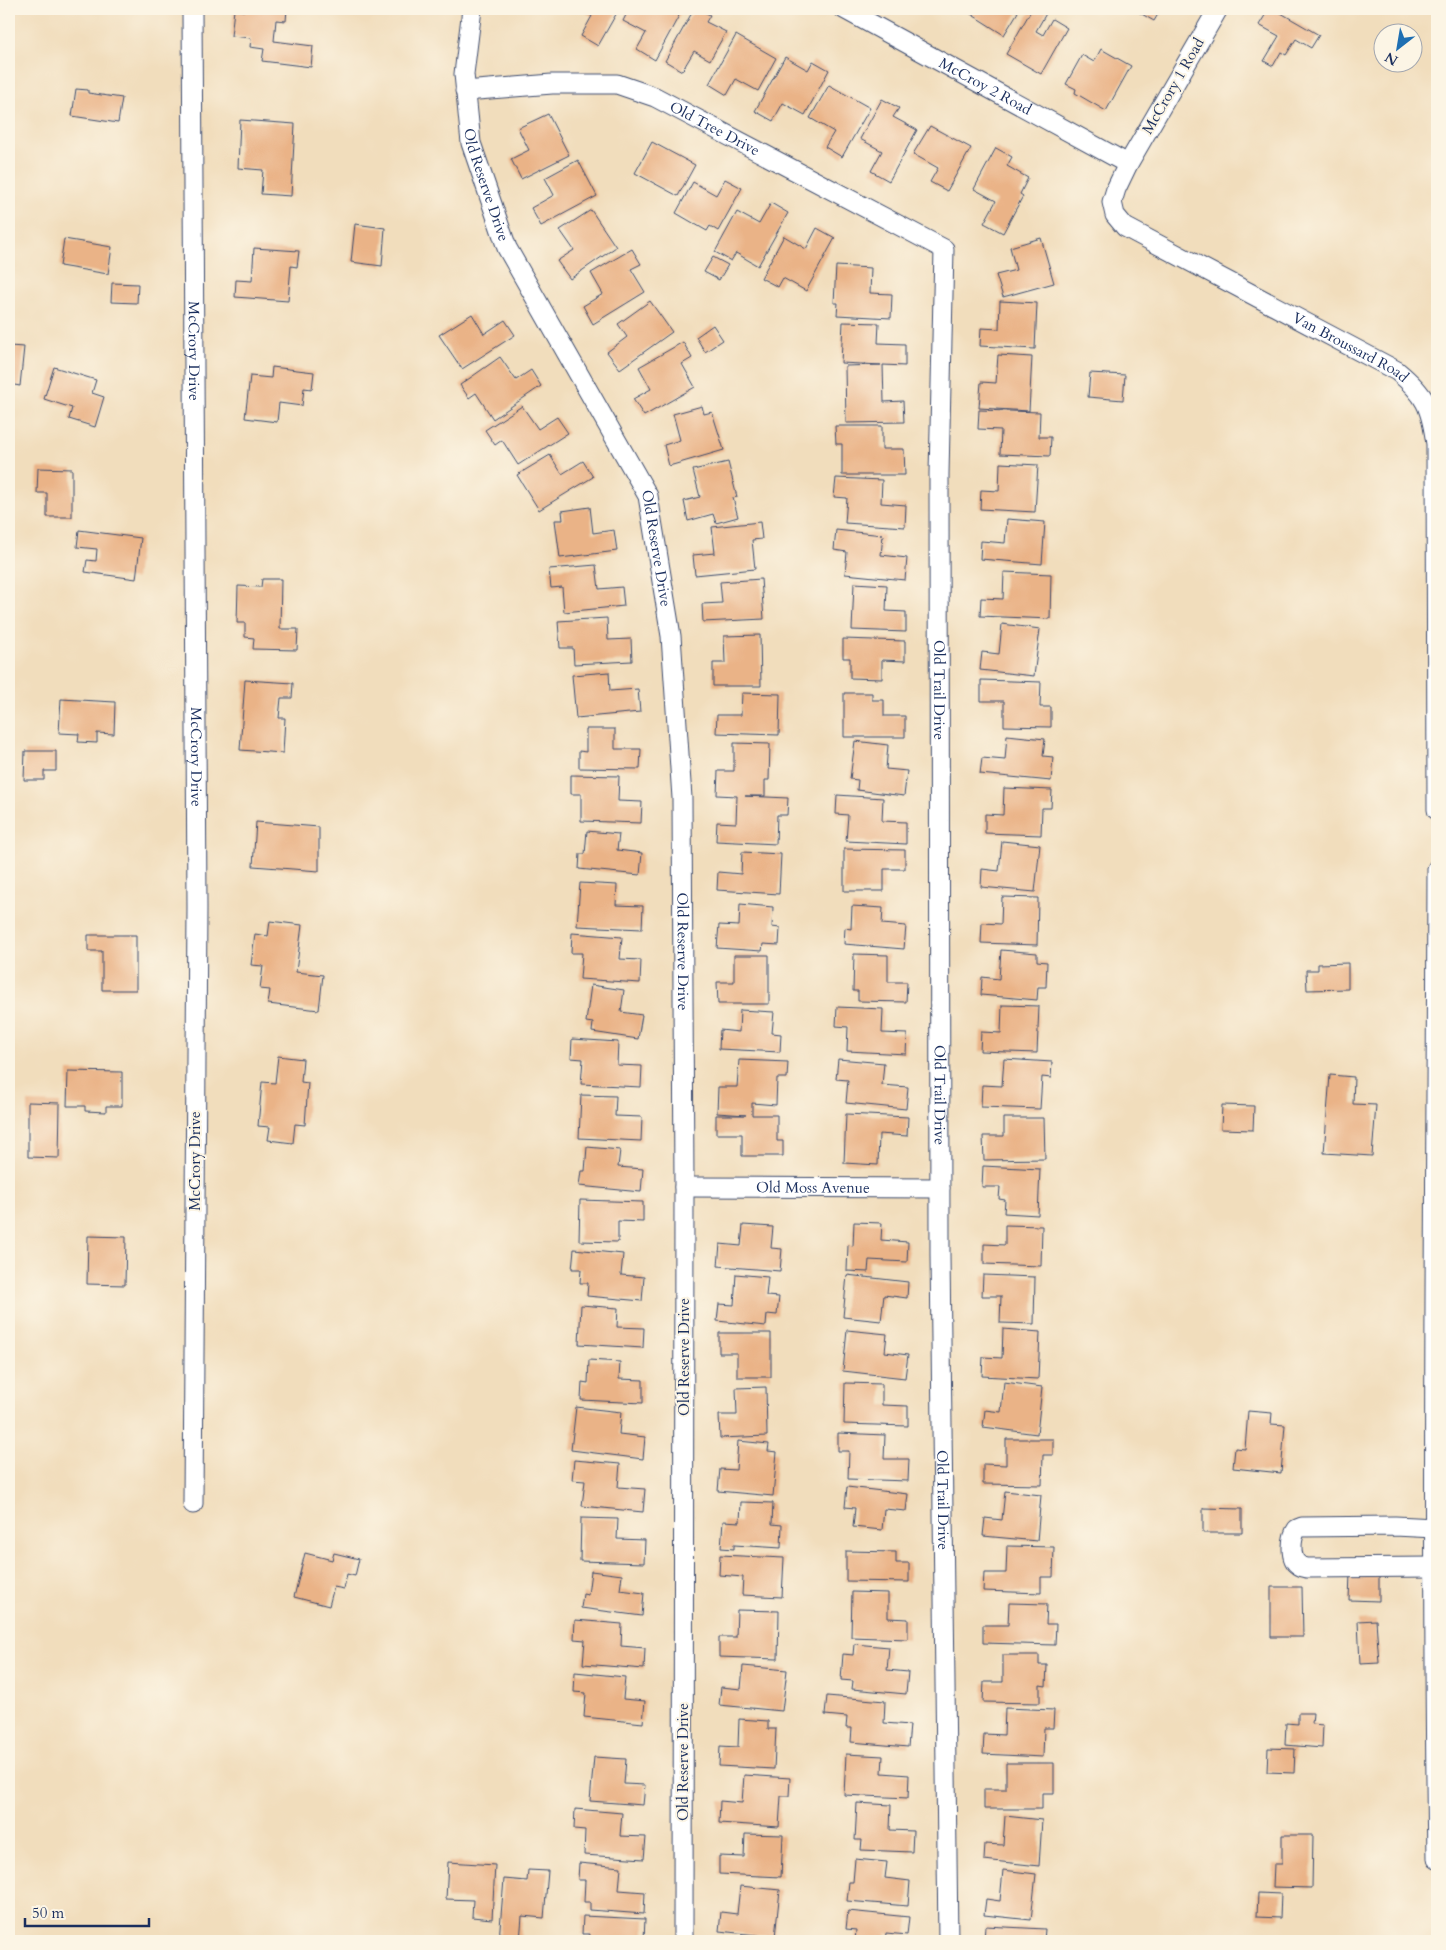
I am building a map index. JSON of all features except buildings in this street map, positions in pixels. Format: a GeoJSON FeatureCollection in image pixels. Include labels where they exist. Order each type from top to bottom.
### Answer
{"type":"FeatureCollection","features":[{"type":"Feature","properties":{"kind":"street","name":"McCrory Drive"},"geometry":{"type":"LineString","coordinates":[[192,9],[197,897],[193,1504]]}},
{"type":"Feature","properties":{"kind":"street","name":"Old Reserve Drive"},"geometry":{"type":"LineString","coordinates":[[472,9],[464,74],[471,143],[508,248],[648,496],[671,636],[682,798],[684,1187],[683,1941]]}},
{"type":"Feature","properties":{"kind":"street","name":"McCroy 2 Road"},"geometry":{"type":"LineString","coordinates":[[844,9],[1128,164]]}},
{"type":"Feature","properties":{"kind":"street","name":"McCrory 1 Road"},"geometry":{"type":"LineString","coordinates":[[1128,164],[1218,9]]}},
{"type":"Feature","properties":{"kind":"street","name":"Old Tree Drive"},"geometry":{"type":"LineString","coordinates":[[466,90],[562,84],[617,84],[656,97],[944,248]]}},
{"type":"Feature","properties":{"kind":"street","name":"Van Broussard Road"},"geometry":{"type":"LineString","coordinates":[[1128,164],[1112,202],[1115,215],[1125,227],[1397,371],[1411,382],[1427,403],[1432,417],[1436,444],[1437,810]]}},
{"type":"Feature","properties":{"kind":"street","name":"Old Trail Drive"},"geometry":{"type":"LineString","coordinates":[[944,248],[939,474],[940,1188],[948,1941]]}},
{"type":"Feature","properties":{"kind":"street"},"geometry":{"type":"LineString","coordinates":[[1437,869],[1434,1528],[1437,1859]]}},
{"type":"Feature","properties":{"kind":"street","name":"Old Moss Avenue"},"geometry":{"type":"LineString","coordinates":[[684,1187],[940,1188]]}},
{"type":"Feature","properties":{"kind":"street"},"geometry":{"type":"LineString","coordinates":[[1434,1528],[1395,1526],[1302,1527],[1296,1529],[1291,1542],[1295,1561],[1298,1565],[1307,1568],[1434,1567]]}}]}
